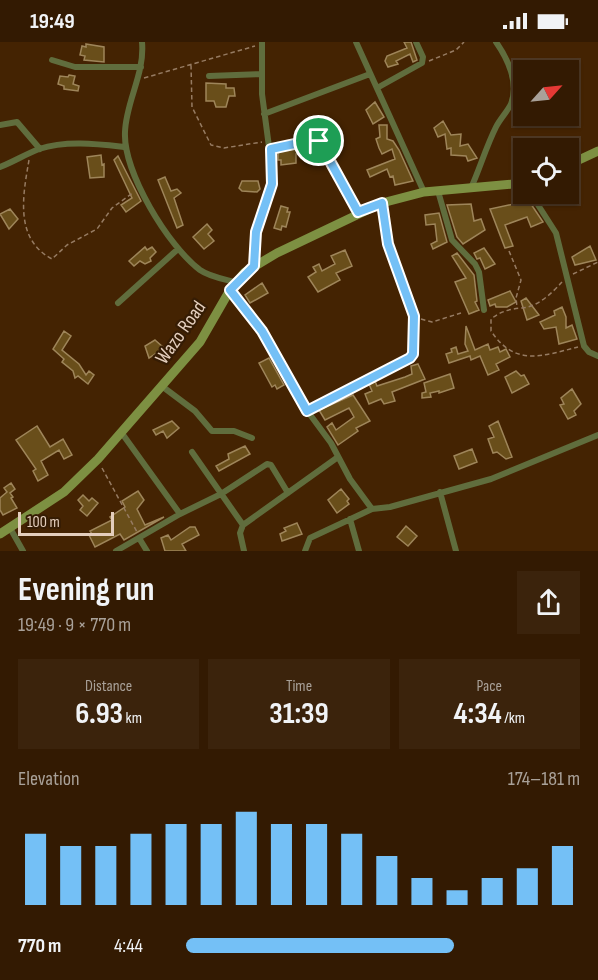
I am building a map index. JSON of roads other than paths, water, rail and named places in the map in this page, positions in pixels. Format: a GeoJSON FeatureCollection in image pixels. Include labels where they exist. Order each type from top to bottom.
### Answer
{"type":"FeatureCollection","features":[{"type":"Feature","properties":{"kind":"main road"},"geometry":{"type":"LineString","coordinates":[[579,160],[598,151]]}},
{"type":"Feature","properties":{"kind":"main road","name":"Wazo Road"},"geometry":{"type":"LineString","coordinates":[[0,534],[64,492],[98,459],[200,342],[232,286],[254,266],[358,212],[382,203],[424,192],[513,184]]}},
{"type":"Feature","properties":{"kind":"street"},"geometry":{"type":"LineString","coordinates":[[142,42],[141,67],[125,130],[128,164],[139,187],[178,249],[206,273],[232,286],[262,331],[307,411],[321,427],[350,479],[372,509]]}},
{"type":"Feature","properties":{"kind":"street"},"geometry":{"type":"LineString","coordinates":[[356,42],[424,192]]}},
{"type":"Feature","properties":{"kind":"street"},"geometry":{"type":"LineString","coordinates":[[376,88],[422,63],[423,57],[416,42]]}},
{"type":"Feature","properties":{"kind":"street"},"geometry":{"type":"LineString","coordinates":[[471,188],[496,127],[511,104],[513,94],[512,76],[504,54],[496,42]]}},
{"type":"Feature","properties":{"kind":"street"},"geometry":{"type":"LineString","coordinates":[[254,266],[256,232],[272,184],[271,149],[264,114],[261,44]]}},
{"type":"Feature","properties":{"kind":"street"},"geometry":{"type":"LineString","coordinates":[[52,60],[75,67],[141,67]]}},
{"type":"Feature","properties":{"kind":"street"},"geometry":{"type":"LineString","coordinates":[[209,76],[261,74]]}},
{"type":"Feature","properties":{"kind":"street"},"geometry":{"type":"LineString","coordinates":[[264,114],[370,74]]}},
{"type":"Feature","properties":{"kind":"street"},"geometry":{"type":"LineString","coordinates":[[0,125],[17,122],[40,149]]}},
{"type":"Feature","properties":{"kind":"street"},"geometry":{"type":"LineString","coordinates":[[0,167],[40,149],[76,144],[125,147]]}},
{"type":"Feature","properties":{"kind":"street"},"geometry":{"type":"LineString","coordinates":[[438,191],[452,240],[475,264],[479,272],[484,310]]}},
{"type":"Feature","properties":{"kind":"street"},"geometry":{"type":"LineString","coordinates":[[307,411],[412,356],[414,316],[388,244],[382,203]]}},
{"type":"Feature","properties":{"kind":"street"},"geometry":{"type":"LineString","coordinates":[[537,204],[556,233],[584,346],[588,352],[598,356]]}},
{"type":"Feature","properties":{"kind":"street"},"geometry":{"type":"LineString","coordinates":[[118,303],[178,249]]}},
{"type":"Feature","properties":{"kind":"street"},"geometry":{"type":"LineString","coordinates":[[163,387],[195,411],[212,431],[234,431],[252,438]]}},
{"type":"Feature","properties":{"kind":"street"},"geometry":{"type":"LineString","coordinates":[[121,432],[180,514]]}},
{"type":"Feature","properties":{"kind":"street"},"geometry":{"type":"LineString","coordinates":[[305,551],[306,542],[310,538],[372,509],[390,507],[491,479],[598,435]]}},
{"type":"Feature","properties":{"kind":"street"},"geometry":{"type":"LineString","coordinates":[[192,452],[243,525]]}},
{"type":"Feature","properties":{"kind":"street"},"geometry":{"type":"LineString","coordinates":[[244,551],[240,533],[243,525],[338,457]]}},
{"type":"Feature","properties":{"kind":"street"},"geometry":{"type":"LineString","coordinates":[[116,551],[180,514],[221,494],[268,464],[288,493]]}},
{"type":"Feature","properties":{"kind":"street"},"geometry":{"type":"LineString","coordinates":[[440,492],[456,551]]}},
{"type":"Feature","properties":{"kind":"street"},"geometry":{"type":"LineString","coordinates":[[351,519],[359,551]]}},
{"type":"Feature","properties":{"kind":"street"},"geometry":{"type":"LineString","coordinates":[[10,528],[23,551]]}},
{"type":"Feature","properties":{"kind":"street"},"geometry":{"type":"LineString","coordinates":[[139,538],[147,551]]}}]}
